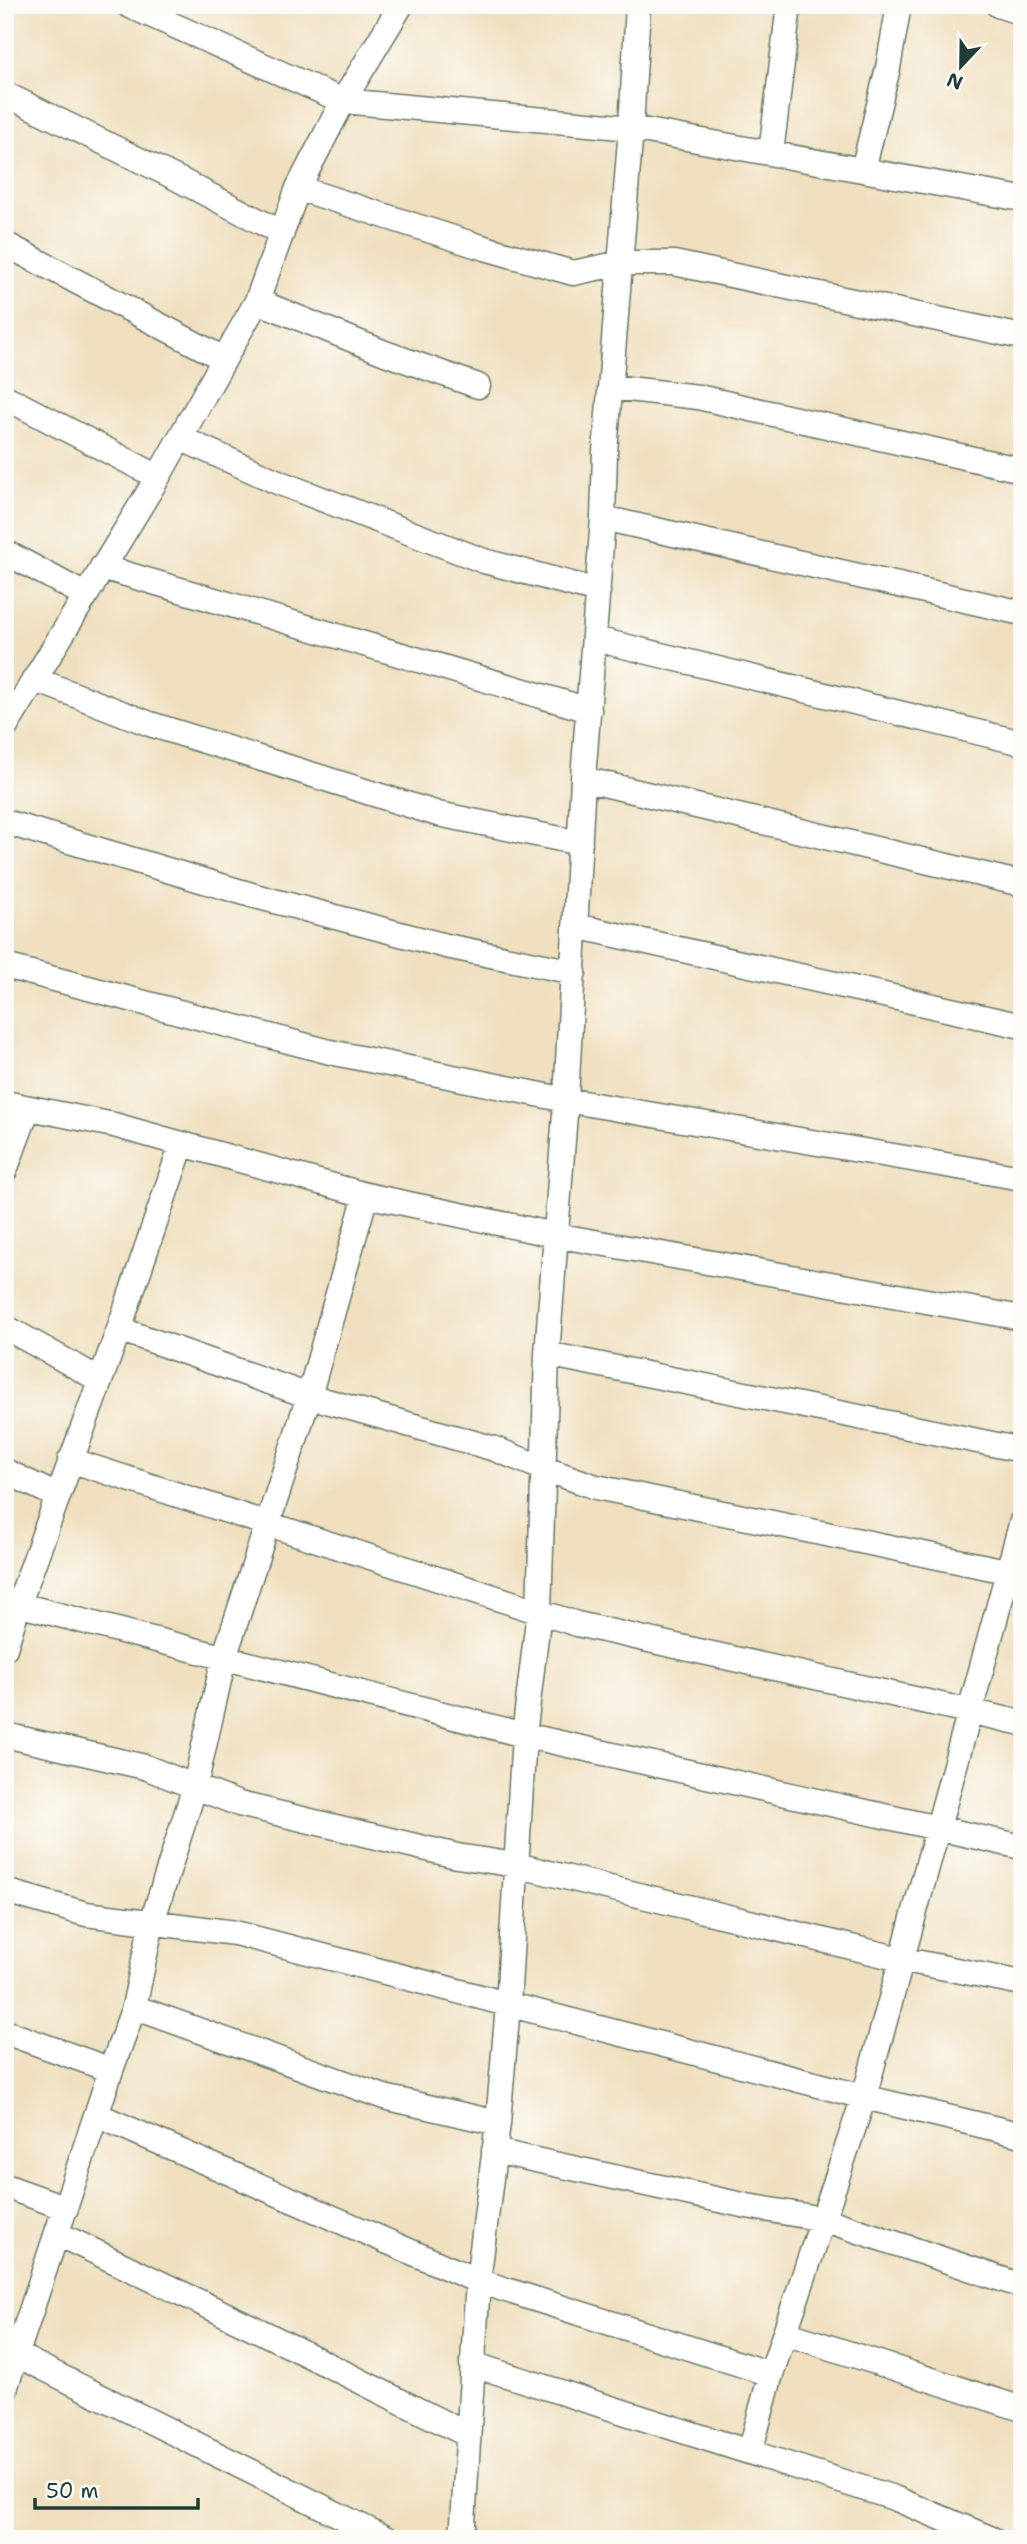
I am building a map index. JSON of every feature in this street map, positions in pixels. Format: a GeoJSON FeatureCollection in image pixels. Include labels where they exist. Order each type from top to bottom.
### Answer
{"type":"FeatureCollection","features":[{"type":"Feature","properties":{"kind":"street"},"geometry":{"type":"LineString","coordinates":[[128,5],[343,100],[632,128],[1022,199]]}},
{"type":"Feature","properties":{"kind":"street"},"geometry":{"type":"LineString","coordinates":[[9,713],[34,679],[158,477],[257,301],[298,188],[343,100],[401,5]]}},
{"type":"Feature","properties":{"kind":"street"},"geometry":{"type":"LineString","coordinates":[[771,153],[789,5]]}},
{"type":"Feature","properties":{"kind":"street"},"geometry":{"type":"LineString","coordinates":[[863,170],[888,68],[899,5]]}},
{"type":"Feature","properties":{"kind":"street"},"geometry":{"type":"LineString","coordinates":[[998,5],[1022,13]]}},
{"type":"Feature","properties":{"kind":"street"},"geometry":{"type":"LineString","coordinates":[[462,2539],[478,2281],[498,2123],[524,1735],[539,1612],[547,1354],[566,1100],[583,779],[632,128],[633,6]]}},
{"type":"Feature","properties":{"kind":"street"},"geometry":{"type":"LineString","coordinates":[[5,94],[282,233]]}},
{"type":"Feature","properties":{"kind":"street"},"geometry":{"type":"LineString","coordinates":[[298,188],[478,246],[573,273],[621,264],[674,263],[1022,337]]}},
{"type":"Feature","properties":{"kind":"street"},"geometry":{"type":"LineString","coordinates":[[5,244],[224,359]]}},
{"type":"Feature","properties":{"kind":"street"},"geometry":{"type":"LineString","coordinates":[[257,301],[385,353],[478,386]]}},
{"type":"Feature","properties":{"kind":"street"},"geometry":{"type":"LineString","coordinates":[[611,387],[698,397],[1022,470]]}},
{"type":"Feature","properties":{"kind":"street"},"geometry":{"type":"LineString","coordinates":[[5,397],[158,477]]}},
{"type":"Feature","properties":{"kind":"street"},"geometry":{"type":"LineString","coordinates":[[180,438],[280,483],[484,561],[598,591]]}},
{"type":"Feature","properties":{"kind":"street"},"geometry":{"type":"LineString","coordinates":[[603,517],[1022,613]]}},
{"type":"Feature","properties":{"kind":"street"},"geometry":{"type":"LineString","coordinates":[[5,552],[85,595]]}},
{"type":"Feature","properties":{"kind":"street"},"geometry":{"type":"LineString","coordinates":[[102,567],[589,710]]}},
{"type":"Feature","properties":{"kind":"street"},"geometry":{"type":"LineString","coordinates":[[594,639],[1022,743]]}},
{"type":"Feature","properties":{"kind":"street"},"geometry":{"type":"LineString","coordinates":[[34,679],[150,724],[438,814],[580,843]]}},
{"type":"Feature","properties":{"kind":"street"},"geometry":{"type":"LineString","coordinates":[[583,779],[1022,884]]}},
{"type":"Feature","properties":{"kind":"street"},"geometry":{"type":"LineString","coordinates":[[5,822],[255,896],[420,940],[574,972]]}},
{"type":"Feature","properties":{"kind":"street"},"geometry":{"type":"LineString","coordinates":[[576,926],[1022,1026]]}},
{"type":"Feature","properties":{"kind":"street"},"geometry":{"type":"LineString","coordinates":[[5,966],[330,1052],[566,1100],[1022,1178]]}},
{"type":"Feature","properties":{"kind":"street"},"geometry":{"type":"LineString","coordinates":[[5,1170],[16,1105],[114,1125],[366,1195],[555,1235],[1022,1318]]}},
{"type":"Feature","properties":{"kind":"street"},"geometry":{"type":"LineString","coordinates":[[5,1648],[12,1603],[57,1496],[119,1329],[182,1144]]}},
{"type":"Feature","properties":{"kind":"street"},"geometry":{"type":"LineString","coordinates":[[5,2389],[11,2352],[58,2234],[134,2007],[152,1922],[195,1786],[224,1658],[309,1396],[366,1195]]}},
{"type":"Feature","properties":{"kind":"street"},"geometry":{"type":"LineString","coordinates":[[5,1327],[100,1380]]}},
{"type":"Feature","properties":{"kind":"street"},"geometry":{"type":"LineString","coordinates":[[119,1329],[309,1396],[495,1448],[597,1487],[1015,1573]]}},
{"type":"Feature","properties":{"kind":"street"},"geometry":{"type":"LineString","coordinates":[[547,1354],[1022,1450]]}},
{"type":"Feature","properties":{"kind":"street"},"geometry":{"type":"LineString","coordinates":[[70,1460],[577,1624],[1022,1723]]}},
{"type":"Feature","properties":{"kind":"street"},"geometry":{"type":"LineString","coordinates":[[5,1471],[57,1496]]}},
{"type":"Feature","properties":{"kind":"street"},"geometry":{"type":"LineString","coordinates":[[750,2452],[771,2374],[864,2097],[968,1712],[1015,1573],[1022,1521]]}},
{"type":"Feature","properties":{"kind":"street"},"geometry":{"type":"LineString","coordinates":[[12,1603],[524,1735],[1022,1847]]}},
{"type":"Feature","properties":{"kind":"street"},"geometry":{"type":"LineString","coordinates":[[5,1735],[145,1767],[239,1804],[457,1856],[516,1865],[900,1959],[1022,1983]]}},
{"type":"Feature","properties":{"kind":"street"},"geometry":{"type":"LineString","coordinates":[[5,1891],[86,1914],[235,1933],[864,2097],[1022,2135]]}},
{"type":"Feature","properties":{"kind":"street"},"geometry":{"type":"LineString","coordinates":[[134,2007],[384,2096],[498,2123]]}},
{"type":"Feature","properties":{"kind":"street"},"geometry":{"type":"LineString","coordinates":[[5,2032],[111,2070]]}},
{"type":"Feature","properties":{"kind":"street"},"geometry":{"type":"LineString","coordinates":[[97,2115],[478,2281],[771,2374]]}},
{"type":"Feature","properties":{"kind":"street"},"geometry":{"type":"LineString","coordinates":[[494,2151],[747,2206],[823,2219],[1022,2286]]}},
{"type":"Feature","properties":{"kind":"street"},"geometry":{"type":"LineString","coordinates":[[5,2186],[66,2208]]}},
{"type":"Feature","properties":{"kind":"street"},"geometry":{"type":"LineString","coordinates":[[58,2234],[468,2435]]}},
{"type":"Feature","properties":{"kind":"street"},"geometry":{"type":"LineString","coordinates":[[785,2333],[1022,2409]]}},
{"type":"Feature","properties":{"kind":"street"},"geometry":{"type":"LineString","coordinates":[[11,2352],[387,2539]]}},
{"type":"Feature","properties":{"kind":"street"},"geometry":{"type":"LineString","coordinates":[[472,2364],[894,2498],[992,2539]]}}]}
